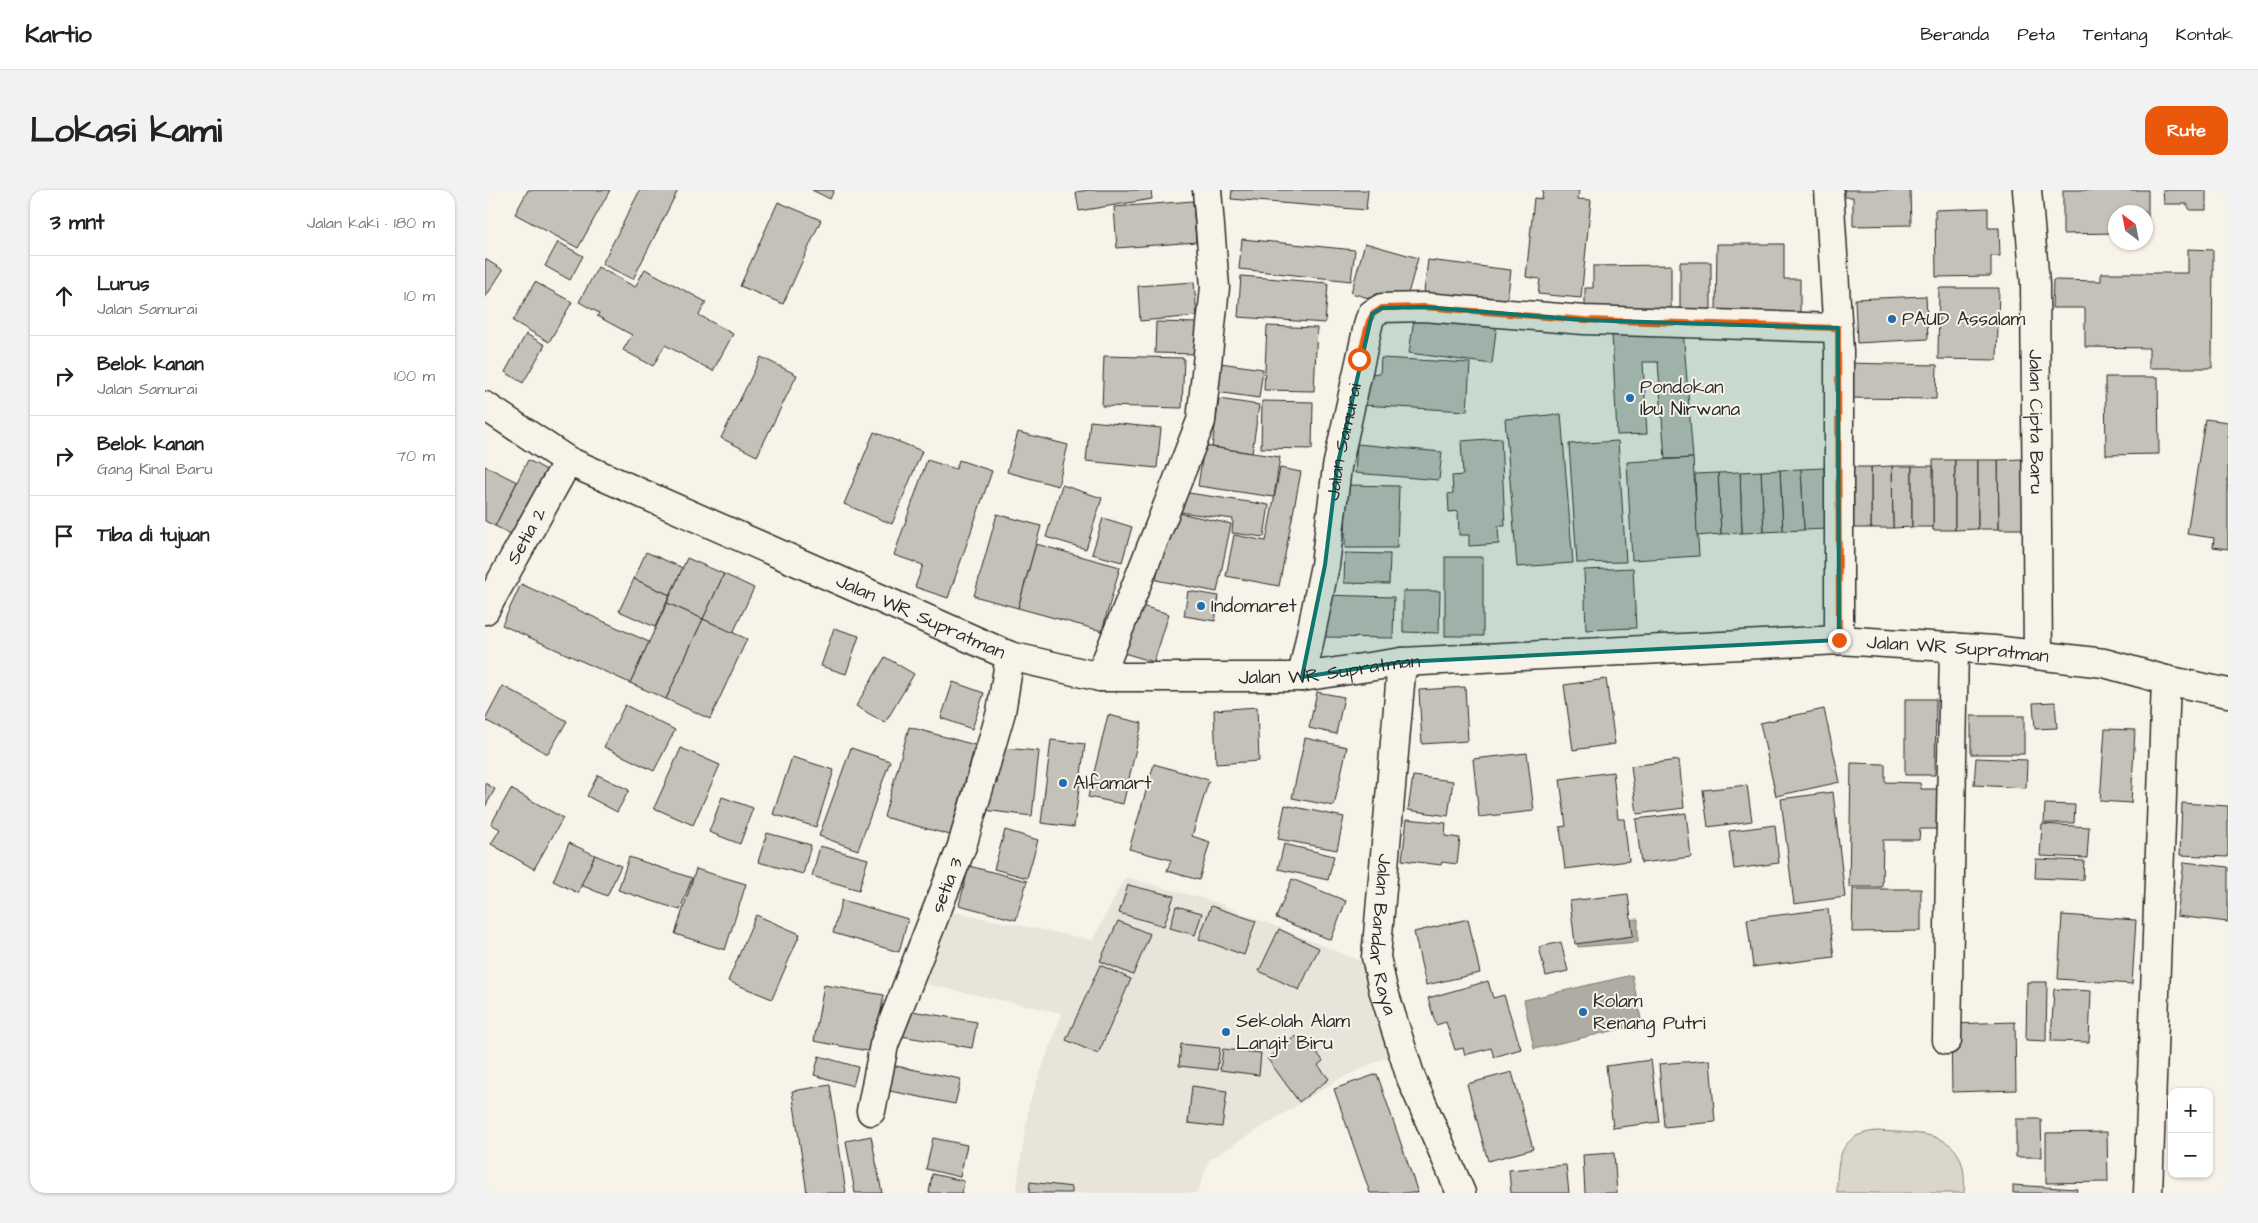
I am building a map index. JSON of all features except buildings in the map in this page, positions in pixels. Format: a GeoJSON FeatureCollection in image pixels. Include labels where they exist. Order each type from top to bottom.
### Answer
{"type":"FeatureCollection","features":[{"type":"Feature","properties":{"kind":"main road"},"geometry":{"type":"LineString","coordinates":[[1100,677],[1201,422],[1215,287],[1207,190]]}},
{"type":"Feature","properties":{"kind":"main road"},"geometry":{"type":"LineString","coordinates":[[1829,190],[1838,328],[1839,640]]}},
{"type":"Feature","properties":{"kind":"main road","name":"Jalan Cipta Baru"},"geometry":{"type":"LineString","coordinates":[[2027,190],[2035,284],[2037,655]]}},
{"type":"Feature","properties":{"kind":"main road","name":"Jalan Samurai"},"geometry":{"type":"LineString","coordinates":[[1302,677],[1325,565],[1337,467],[1369,321],[1377,311],[1382,308],[1424,307],[1584,320],[1838,328]]}},
{"type":"Feature","properties":{"kind":"main road","name":"Jalan WR Supratman"},"geometry":{"type":"LineString","coordinates":[[485,406],[568,461],[1010,656],[1100,677],[1302,677],[1402,662],[1839,640],[1954,647],[2104,663],[2166,680],[2228,693]]}},
{"type":"Feature","properties":{"kind":"main road","name":"Setia 2"},"geometry":{"type":"LineString","coordinates":[[485,610],[568,461]]}},
{"type":"Feature","properties":{"kind":"main road"},"geometry":{"type":"LineString","coordinates":[[1947,1040],[1954,647]]}},
{"type":"Feature","properties":{"kind":"main road","name":"setia 3"},"geometry":{"type":"LineString","coordinates":[[871,1111],[884,1045],[962,846],[1001,712],[1010,656]]}},
{"type":"Feature","properties":{"kind":"main road","name":"Jalan Bandar Raya"},"geometry":{"type":"LineString","coordinates":[[1402,662],[1376,957],[1383,989],[1411,1078],[1461,1193]]}},
{"type":"Feature","properties":{"kind":"main road"},"geometry":{"type":"LineString","coordinates":[[2148,1193],[2166,680]]}},
{"type":"Feature","properties":{"kind":"highlighted area"},"geometry":{"type":"Polygon","coordinates":[[[1424,307],[1584,320],[1838,328],[1839,640],[1402,662],[1302,677],[1325,565],[1337,467],[1372,314],[1382,308],[1424,307]]]}},
{"type":"Feature","properties":{"kind":"shaded area","name":"Sekolah Alam Langit Biru"},"geometry":{"type":"Polygon","coordinates":[[[1125,877],[1215,902],[1358,960],[1376,957],[1403,1050],[1341,1078],[1209,1160],[1197,1193],[1016,1193],[1029,1104],[1062,1013],[925,984],[953,912],[1093,940],[1125,877]]]}},
{"type":"Feature","properties":{"kind":"shaded area"},"geometry":{"type":"Polygon","coordinates":[[[1638,919],[1638,942],[1578,947],[1574,925],[1638,919]]]}},
{"type":"Feature","properties":{"kind":"shaded area","name":"Kolam Renang Putri"},"geometry":{"type":"Polygon","coordinates":[[[1632,975],[1642,1024],[1534,1049],[1524,1000],[1632,975]]]}},
{"type":"Feature","properties":{"kind":"shaded area"},"geometry":{"type":"Polygon","coordinates":[[[1877,1131],[1927,1135],[1940,1139],[1951,1146],[1959,1157],[1964,1172],[1964,1193],[1837,1193],[1839,1160],[1847,1143],[1854,1137],[1864,1133],[1877,1131]]]}},
{"type":"Feature","properties":{"kind":"place","name":"PAUD Assalam"},"geometry":{"type":"Point","coordinates":[1892,319]}},
{"type":"Feature","properties":{"kind":"place","name":"Pondokan Ibu Nirwana"},"geometry":{"type":"Point","coordinates":[1630,398]}},
{"type":"Feature","properties":{"kind":"place","name":"Indomaret"},"geometry":{"type":"Point","coordinates":[1201,606]}},
{"type":"Feature","properties":{"kind":"place","name":"Alfamart"},"geometry":{"type":"Point","coordinates":[1063,783]}},
{"type":"Feature","properties":{"kind":"place","name":"Kolam Renang Putri"},"geometry":{"type":"Point","coordinates":[1583,1012]}},
{"type":"Feature","properties":{"kind":"place","name":"Sekolah Alam Langit Biru"},"geometry":{"type":"Point","coordinates":[1226,1032]}},
{"type":"Feature","properties":{"kind":"route"},"geometry":{"type":"LineString","coordinates":[[1359,359],[1369,321],[1373,314],[1382,308],[1424,307],[1584,320],[1838,328],[1839,640]]}}]}
